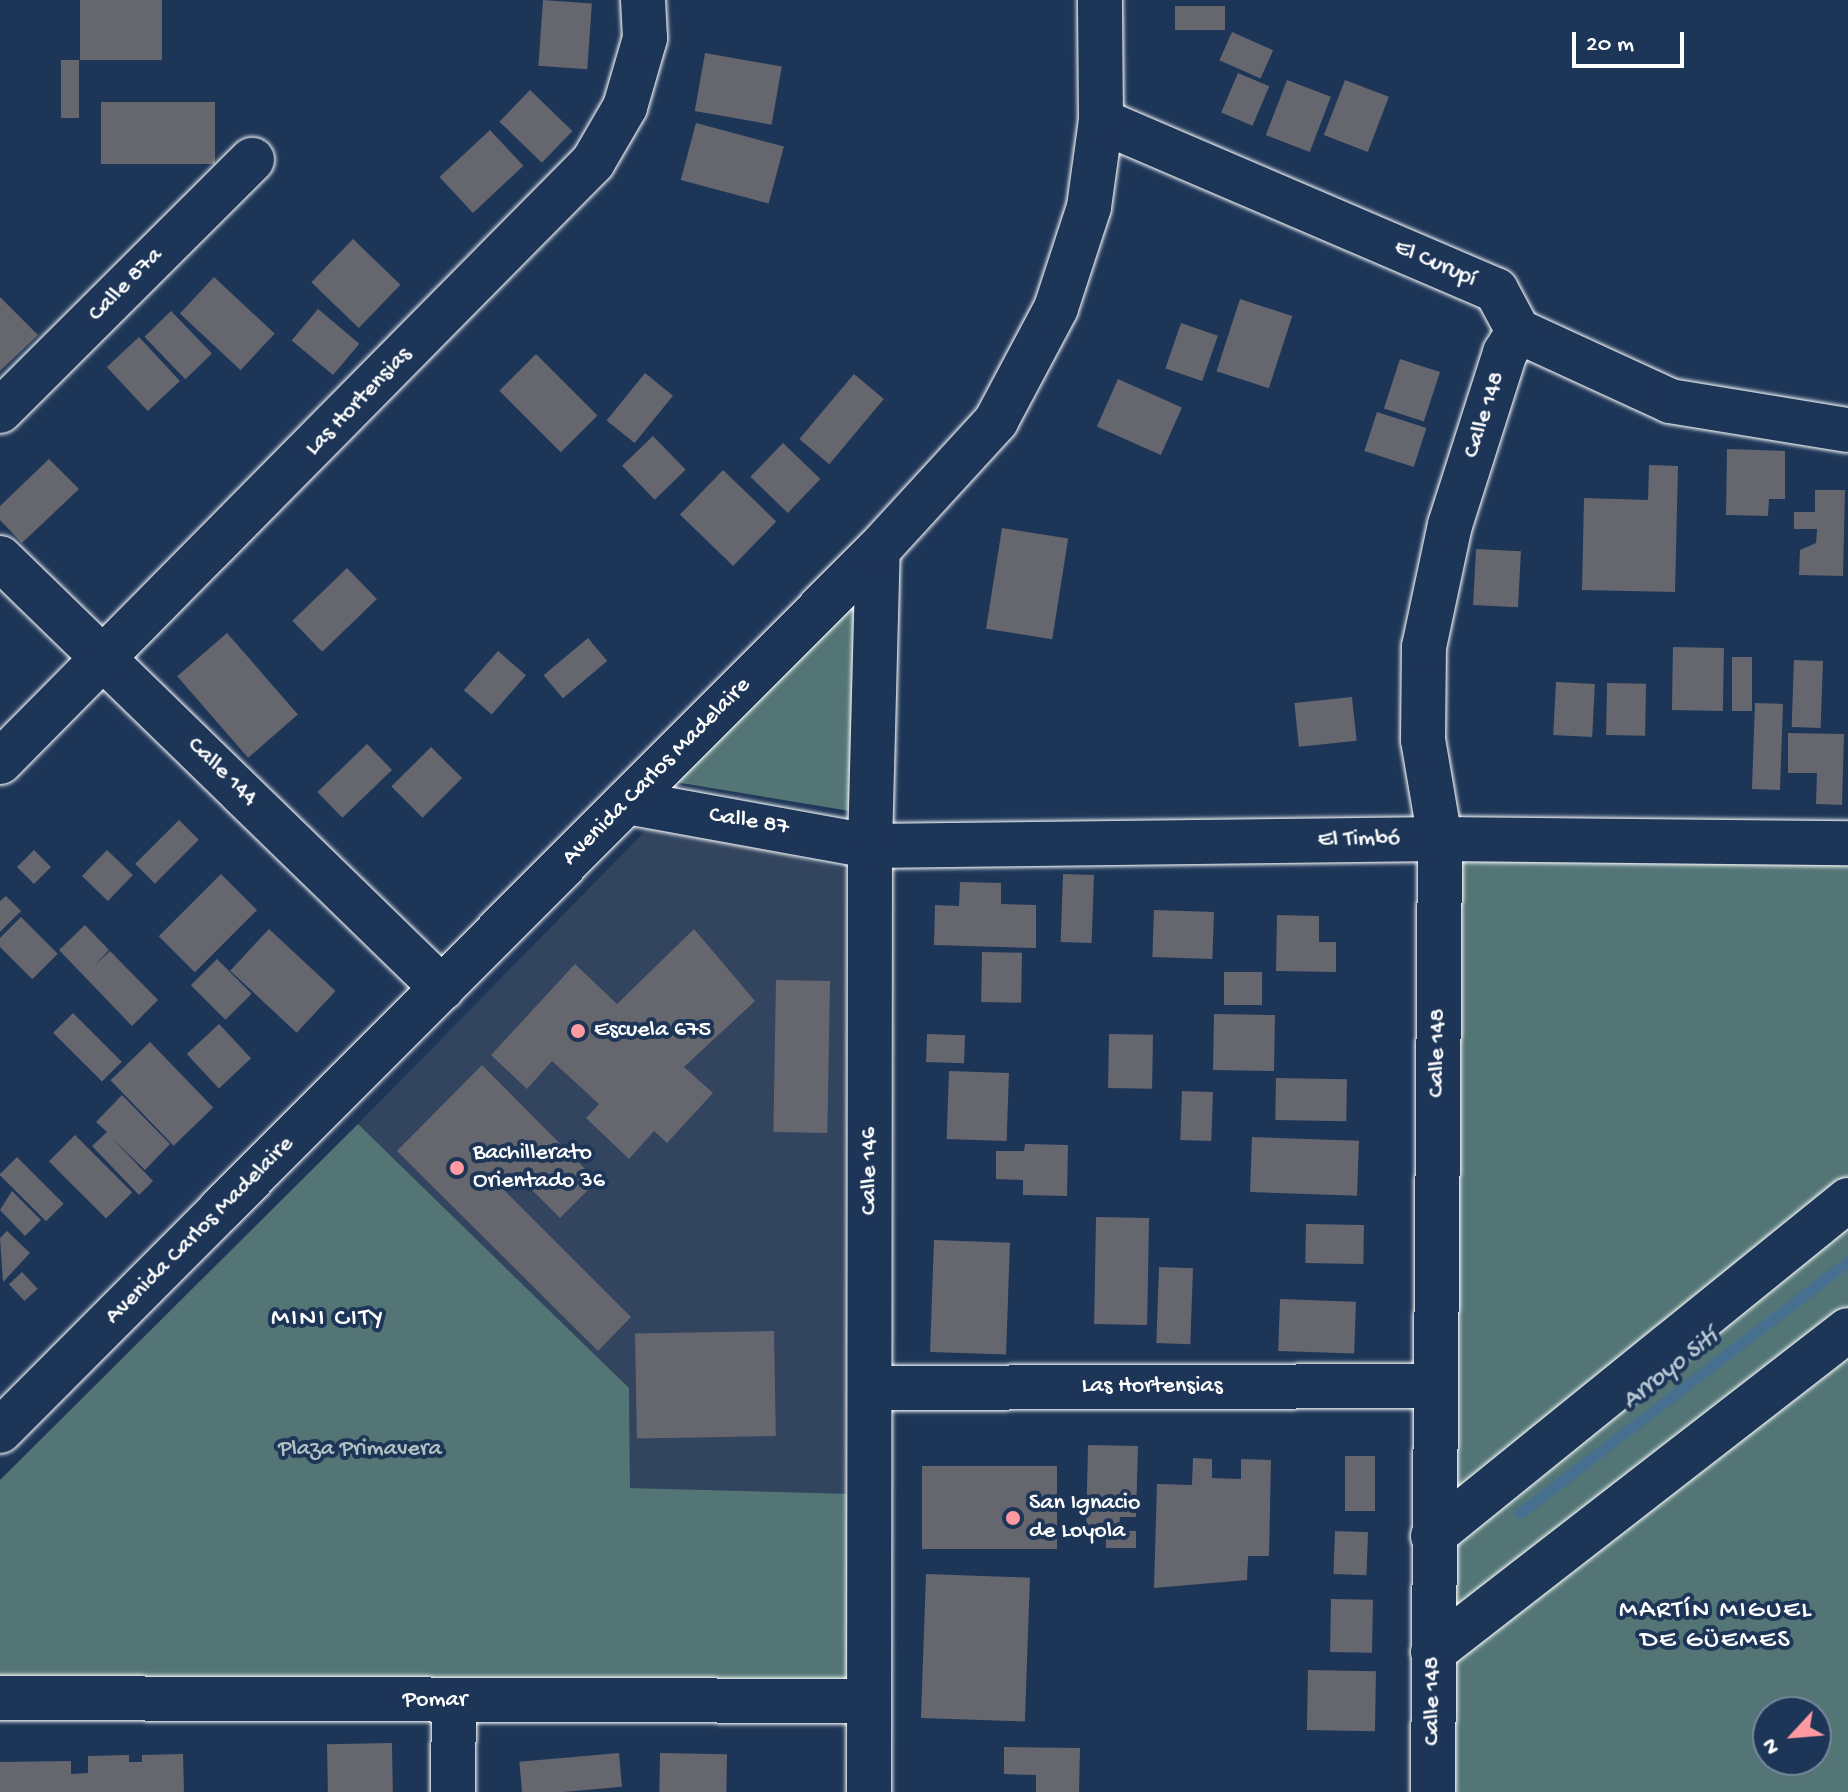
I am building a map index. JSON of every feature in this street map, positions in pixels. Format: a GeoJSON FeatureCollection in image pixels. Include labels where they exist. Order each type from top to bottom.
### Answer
{"type":"FeatureCollection","features":[{"type":"Feature","properties":{"kind":"street","name":"Las Hortensias"},"geometry":{"type":"LineString","coordinates":[[0,762],[107,659],[593,162],[625,107],[645,38],[643,0]]}},
{"type":"Feature","properties":{"kind":"street","name":"Avenida Carlos Madelaire"},"geometry":{"type":"LineString","coordinates":[[0,1431],[878,550],[996,421],[1056,308],[1089,207],[1101,121],[1100,0]]}},
{"type":"Feature","properties":{"kind":"street","name":"El Curupí"},"geometry":{"type":"LineString","coordinates":[[1101,121],[1496,290],[1518,331]]}},
{"type":"Feature","properties":{"kind":"street","name":"Calle 87a"},"geometry":{"type":"LineString","coordinates":[[0,411],[252,160]]}},
{"type":"Feature","properties":{"kind":"street"},"geometry":{"type":"LineString","coordinates":[[1518,331],[1670,401],[1848,430]]}},
{"type":"Feature","properties":{"kind":"street","name":"Calle 148"},"geometry":{"type":"LineString","coordinates":[[1433,1792],[1440,839],[1423,740],[1424,647],[1450,525],[1505,353],[1518,331]]}},
{"type":"Feature","properties":{"kind":"street","name":"Calle 146"},"geometry":{"type":"LineString","coordinates":[[869,1792],[870,846],[878,550]]}},
{"type":"Feature","properties":{"kind":"street","name":"Calle 144"},"geometry":{"type":"LineString","coordinates":[[0,558],[442,988]]}},
{"type":"Feature","properties":{"kind":"street","name":"Calle 87"},"geometry":{"type":"LineString","coordinates":[[627,802],[870,846]]}},
{"type":"Feature","properties":{"kind":"street","name":"El Timbó"},"geometry":{"type":"LineString","coordinates":[[870,846],[1440,839],[1848,843]]}},
{"type":"Feature","properties":{"kind":"street"},"geometry":{"type":"LineString","coordinates":[[1433,1536],[1848,1200]]}},
{"type":"Feature","properties":{"kind":"street"},"geometry":{"type":"LineString","coordinates":[[1433,1652],[1848,1330]]}},
{"type":"Feature","properties":{"kind":"street","name":"Las Hortensias"},"geometry":{"type":"LineString","coordinates":[[870,1388],[1434,1386]]}},
{"type":"Feature","properties":{"kind":"street","name":"Pomar"},"geometry":{"type":"LineString","coordinates":[[0,1698],[869,1701]]}},
{"type":"Feature","properties":{"kind":"street"},"geometry":{"type":"LineString","coordinates":[[453,1792],[454,1701]]}},
{"type":"Feature","properties":{"kind":"shaded area"},"geometry":{"type":"Polygon","coordinates":[[[654,822],[855,872],[852,1494],[630,1488],[629,1388],[358,1124],[654,822]]]}},
{"type":"Feature","properties":{"kind":"green space"},"geometry":{"type":"Polygon","coordinates":[[[869,574],[874,815],[657,779],[869,574]]]}},
{"type":"Feature","properties":{"kind":"green space"},"geometry":{"type":"Polygon","coordinates":[[[1447,850],[1848,852],[1848,1792],[1446,1792],[1447,850]]]}},
{"type":"Feature","properties":{"kind":"green space","name":"Plaza Primavera"},"geometry":{"type":"Polygon","coordinates":[[[358,1124],[629,1388],[630,1488],[852,1494],[847,1687],[0,1679],[0,1480],[358,1124]]]}},
{"type":"Feature","properties":{"kind":"building"},"geometry":{"type":"Polygon","coordinates":[[[80,0],[162,0],[162,60],[80,60],[80,0]]]}},
{"type":"Feature","properties":{"kind":"building"},"geometry":{"type":"Polygon","coordinates":[[[543,0],[592,3],[587,69],[538,66],[543,0]]]}},
{"type":"Feature","properties":{"kind":"building"},"geometry":{"type":"Polygon","coordinates":[[[1175,6],[1225,6],[1225,30],[1175,30],[1175,6]]]}},
{"type":"Feature","properties":{"kind":"building"},"geometry":{"type":"Polygon","coordinates":[[[1232,32],[1273,50],[1261,79],[1219,60],[1232,32]]]}},
{"type":"Feature","properties":{"kind":"building"},"geometry":{"type":"Polygon","coordinates":[[[705,53],[782,67],[772,125],[695,111],[705,53]]]}},
{"type":"Feature","properties":{"kind":"building"},"geometry":{"type":"Polygon","coordinates":[[[61,60],[79,60],[79,118],[61,118],[61,60]]]}},
{"type":"Feature","properties":{"kind":"building"},"geometry":{"type":"Polygon","coordinates":[[[1238,73],[1269,86],[1252,126],[1221,113],[1238,73]]]}},
{"type":"Feature","properties":{"kind":"building"},"geometry":{"type":"Polygon","coordinates":[[[1287,80],[1331,97],[1310,152],[1266,135],[1287,80]]]}},
{"type":"Feature","properties":{"kind":"building"},"geometry":{"type":"Polygon","coordinates":[[[1345,80],[1389,97],[1368,152],[1324,135],[1345,80]]]}},
{"type":"Feature","properties":{"kind":"building"},"geometry":{"type":"Polygon","coordinates":[[[530,90],[572,131],[542,163],[499,122],[530,90]]]}},
{"type":"Feature","properties":{"kind":"building"},"geometry":{"type":"Polygon","coordinates":[[[101,102],[215,102],[215,164],[101,164],[101,102]]]}},
{"type":"Feature","properties":{"kind":"building"},"geometry":{"type":"Polygon","coordinates":[[[696,123],[784,147],[769,204],[681,180],[696,123]]]}},
{"type":"Feature","properties":{"kind":"building"},"geometry":{"type":"Polygon","coordinates":[[[490,130],[523,166],[473,213],[440,177],[490,130]]]}},
{"type":"Feature","properties":{"kind":"building"},"geometry":{"type":"Polygon","coordinates":[[[353,239],[400,285],[359,328],[311,282],[353,239]]]}},
{"type":"Feature","properties":{"kind":"building"},"geometry":{"type":"Polygon","coordinates":[[[214,277],[275,334],[241,370],[180,314],[214,277]]]}},
{"type":"Feature","properties":{"kind":"building"},"geometry":{"type":"Polygon","coordinates":[[[0,297],[38,335],[0,371],[0,297]]]}},
{"type":"Feature","properties":{"kind":"building"},"geometry":{"type":"Polygon","coordinates":[[[1240,299],[1292,316],[1269,388],[1217,371],[1240,299]]]}},
{"type":"Feature","properties":{"kind":"building"},"geometry":{"type":"Polygon","coordinates":[[[318,309],[359,344],[333,375],[292,340],[318,309]]]}},
{"type":"Feature","properties":{"kind":"building"},"geometry":{"type":"Polygon","coordinates":[[[171,311],[212,353],[185,379],[144,337],[171,311]]]}},
{"type":"Feature","properties":{"kind":"building"},"geometry":{"type":"Polygon","coordinates":[[[1181,323],[1218,336],[1202,381],[1165,368],[1181,323]]]}},
{"type":"Feature","properties":{"kind":"building"},"geometry":{"type":"Polygon","coordinates":[[[139,337],[180,381],[148,411],[107,367],[139,337]]]}},
{"type":"Feature","properties":{"kind":"building"},"geometry":{"type":"Polygon","coordinates":[[[536,354],[598,416],[561,452],[499,391],[536,354]]]}},
{"type":"Feature","properties":{"kind":"building"},"geometry":{"type":"Polygon","coordinates":[[[1400,359],[1440,372],[1424,421],[1384,408],[1400,359]]]}},
{"type":"Feature","properties":{"kind":"building"},"geometry":{"type":"Polygon","coordinates":[[[645,373],[673,396],[635,443],[607,420],[645,373]]]}},
{"type":"Feature","properties":{"kind":"building"},"geometry":{"type":"Polygon","coordinates":[[[854,374],[884,399],[829,464],[799,439],[854,374]]]}},
{"type":"Feature","properties":{"kind":"building"},"geometry":{"type":"Polygon","coordinates":[[[1118,379],[1182,407],[1161,455],[1097,427],[1118,379]]]}},
{"type":"Feature","properties":{"kind":"building"},"geometry":{"type":"Polygon","coordinates":[[[1377,412],[1426,428],[1414,467],[1364,451],[1377,412]]]}},
{"type":"Feature","properties":{"kind":"building"},"geometry":{"type":"Polygon","coordinates":[[[653,436],[686,470],[655,500],[622,466],[653,436]]]}},
{"type":"Feature","properties":{"kind":"building"},"geometry":{"type":"Polygon","coordinates":[[[783,443],[820,479],[788,513],[750,477],[783,443]]]}},
{"type":"Feature","properties":{"kind":"building"},"geometry":{"type":"Polygon","coordinates":[[[1727,449],[1785,451],[1785,499],[1769,499],[1768,516],[1726,515],[1727,449]]]}},
{"type":"Feature","properties":{"kind":"building"},"geometry":{"type":"Polygon","coordinates":[[[49,459],[79,489],[22,543],[0,520],[0,506],[49,459]]]}},
{"type":"Feature","properties":{"kind":"building"},"geometry":{"type":"Polygon","coordinates":[[[1649,465],[1678,466],[1675,592],[1582,590],[1584,498],[1648,500],[1649,465]]]}},
{"type":"Feature","properties":{"kind":"building"},"geometry":{"type":"Polygon","coordinates":[[[723,470],[776,521],[733,566],[680,515],[723,470]]]}},
{"type":"Feature","properties":{"kind":"building"},"geometry":{"type":"Polygon","coordinates":[[[1815,490],[1845,490],[1843,576],[1799,575],[1800,550],[1816,543],[1817,529],[1794,529],[1794,512],[1815,512],[1815,490]]]}},
{"type":"Feature","properties":{"kind":"building"},"geometry":{"type":"Polygon","coordinates":[[[1002,528],[1068,538],[1052,639],[986,629],[1002,528]]]}},
{"type":"Feature","properties":{"kind":"building"},"geometry":{"type":"Polygon","coordinates":[[[1476,549],[1521,551],[1518,607],[1473,605],[1476,549]]]}},
{"type":"Feature","properties":{"kind":"building"},"geometry":{"type":"Polygon","coordinates":[[[347,568],[377,599],[322,652],[292,621],[347,568]]]}},
{"type":"Feature","properties":{"kind":"building"},"geometry":{"type":"Polygon","coordinates":[[[227,633],[298,715],[248,758],[177,676],[227,633]]]}},
{"type":"Feature","properties":{"kind":"building"},"geometry":{"type":"Polygon","coordinates":[[[588,638],[607,661],[563,698],[544,675],[588,638]]]}},
{"type":"Feature","properties":{"kind":"building"},"geometry":{"type":"Polygon","coordinates":[[[1673,647],[1724,648],[1723,711],[1672,710],[1673,647]]]}},
{"type":"Feature","properties":{"kind":"building"},"geometry":{"type":"Polygon","coordinates":[[[498,651],[526,675],[492,715],[464,690],[498,651]]]}},
{"type":"Feature","properties":{"kind":"building"},"geometry":{"type":"Polygon","coordinates":[[[1732,657],[1752,657],[1752,711],[1732,711],[1732,657]]]}},
{"type":"Feature","properties":{"kind":"building"},"geometry":{"type":"Polygon","coordinates":[[[1794,660],[1823,661],[1821,728],[1792,727],[1794,660]]]}},
{"type":"Feature","properties":{"kind":"building"},"geometry":{"type":"Polygon","coordinates":[[[1556,682],[1595,684],[1592,737],[1553,735],[1556,682]]]}},
{"type":"Feature","properties":{"kind":"building"},"geometry":{"type":"Polygon","coordinates":[[[1607,683],[1646,684],[1645,736],[1606,735],[1607,683]]]}},
{"type":"Feature","properties":{"kind":"building"},"geometry":{"type":"Polygon","coordinates":[[[1352,697],[1357,741],[1299,747],[1294,703],[1352,697]]]}},
{"type":"Feature","properties":{"kind":"building"},"geometry":{"type":"Polygon","coordinates":[[[1755,703],[1783,704],[1780,790],[1752,789],[1755,703]]]}},
{"type":"Feature","properties":{"kind":"building"},"geometry":{"type":"Polygon","coordinates":[[[1788,733],[1844,734],[1842,805],[1816,804],[1817,773],[1788,773],[1788,733]]]}},
{"type":"Feature","properties":{"kind":"building"},"geometry":{"type":"Polygon","coordinates":[[[367,744],[392,770],[342,818],[317,792],[367,744]]]}},
{"type":"Feature","properties":{"kind":"building"},"geometry":{"type":"Polygon","coordinates":[[[431,747],[462,778],[423,818],[391,787],[431,747]]]}},
{"type":"Feature","properties":{"kind":"building"},"geometry":{"type":"Polygon","coordinates":[[[179,820],[199,840],[155,884],[135,864],[179,820]]]}},
{"type":"Feature","properties":{"kind":"building"},"geometry":{"type":"Polygon","coordinates":[[[34,850],[51,867],[34,884],[17,867],[34,850]]]}},
{"type":"Feature","properties":{"kind":"building"},"geometry":{"type":"Polygon","coordinates":[[[107,850],[133,875],[108,901],[82,876],[107,850]]]}},
{"type":"Feature","properties":{"kind":"building"},"geometry":{"type":"Polygon","coordinates":[[[221,874],[257,910],[195,972],[159,936],[221,874]]]}},
{"type":"Feature","properties":{"kind":"building"},"geometry":{"type":"Polygon","coordinates":[[[1063,874],[1094,875],[1092,943],[1061,942],[1063,874]]]}},
{"type":"Feature","properties":{"kind":"building"},"geometry":{"type":"Polygon","coordinates":[[[960,882],[1001,883],[1001,904],[1036,905],[1036,948],[934,945],[935,905],[959,906],[960,882]]]}},
{"type":"Feature","properties":{"kind":"building"},"geometry":{"type":"Polygon","coordinates":[[[6,896],[21,911],[0,932],[0,901],[6,896]]]}},
{"type":"Feature","properties":{"kind":"building"},"geometry":{"type":"Polygon","coordinates":[[[1154,910],[1214,912],[1212,959],[1152,957],[1154,910]]]}},
{"type":"Feature","properties":{"kind":"building"},"geometry":{"type":"Polygon","coordinates":[[[1277,915],[1319,916],[1319,942],[1336,942],[1336,972],[1276,971],[1277,915]]]}},
{"type":"Feature","properties":{"kind":"building"},"geometry":{"type":"Polygon","coordinates":[[[21,917],[58,954],[32,979],[0,947],[0,938],[21,917]]]}},
{"type":"Feature","properties":{"kind":"building"},"geometry":{"type":"Polygon","coordinates":[[[85,925],[109,950],[95,965],[110,951],[158,1000],[132,1026],[59,950],[85,925]]]}},
{"type":"Feature","properties":{"kind":"building"},"geometry":{"type":"Polygon","coordinates":[[[269,929],[336,991],[297,1033],[230,971],[269,929]]]}},
{"type":"Feature","properties":{"kind":"building"},"geometry":{"type":"Polygon","coordinates":[[[694,929],[755,1001],[684,1067],[713,1093],[667,1143],[654,1131],[629,1159],[586,1118],[599,1104],[552,1061],[527,1089],[491,1055],[575,964],[617,1004],[694,929]]]}},
{"type":"Feature","properties":{"kind":"building"},"geometry":{"type":"Polygon","coordinates":[[[982,952],[1022,953],[1021,1003],[981,1002],[982,952]]]}},
{"type":"Feature","properties":{"kind":"building"},"geometry":{"type":"Polygon","coordinates":[[[217,959],[252,994],[225,1020],[191,985],[217,959]]]}},
{"type":"Feature","properties":{"kind":"building"},"geometry":{"type":"Polygon","coordinates":[[[1224,972],[1262,972],[1262,1005],[1224,1005],[1224,972]]]}},
{"type":"Feature","properties":{"kind":"building"},"geometry":{"type":"Polygon","coordinates":[[[776,980],[830,981],[827,1133],[773,1132],[776,980]]]}},
{"type":"Feature","properties":{"kind":"building"},"geometry":{"type":"Polygon","coordinates":[[[73,1013],[122,1062],[102,1082],[53,1033],[73,1013]]]}},
{"type":"Feature","properties":{"kind":"building"},"geometry":{"type":"Polygon","coordinates":[[[1214,1014],[1275,1015],[1274,1071],[1213,1070],[1214,1014]]]}},
{"type":"Feature","properties":{"kind":"building"},"geometry":{"type":"Polygon","coordinates":[[[219,1024],[251,1058],[219,1088],[187,1054],[219,1024]]]}},
{"type":"Feature","properties":{"kind":"building"},"geometry":{"type":"Polygon","coordinates":[[[927,1034],[965,1035],[964,1063],[926,1062],[927,1034]]]}},
{"type":"Feature","properties":{"kind":"building"},"geometry":{"type":"Polygon","coordinates":[[[1109,1034],[1153,1035],[1152,1089],[1108,1088],[1109,1034]]]}},
{"type":"Feature","properties":{"kind":"building"},"geometry":{"type":"Polygon","coordinates":[[[150,1042],[213,1107],[174,1146],[110,1080],[150,1042]]]}},
{"type":"Feature","properties":{"kind":"building"},"geometry":{"type":"Polygon","coordinates":[[[482,1065],[597,1181],[560,1218],[516,1174],[502,1188],[631,1317],[598,1351],[397,1151],[482,1065]]]}},
{"type":"Feature","properties":{"kind":"building"},"geometry":{"type":"Polygon","coordinates":[[[949,1071],[1009,1073],[1007,1141],[947,1139],[949,1071]]]}},
{"type":"Feature","properties":{"kind":"building"},"geometry":{"type":"Polygon","coordinates":[[[1276,1078],[1347,1079],[1346,1121],[1275,1120],[1276,1078]]]}},
{"type":"Feature","properties":{"kind":"building"},"geometry":{"type":"Polygon","coordinates":[[[1182,1091],[1213,1092],[1211,1141],[1180,1140],[1182,1091]]]}},
{"type":"Feature","properties":{"kind":"building"},"geometry":{"type":"Polygon","coordinates":[[[122,1095],[170,1144],[145,1170],[112,1138],[153,1181],[139,1195],[92,1146],[107,1132],[96,1122],[122,1095]]]}},
{"type":"Feature","properties":{"kind":"building"},"geometry":{"type":"Polygon","coordinates":[[[75,1135],[132,1192],[106,1218],[49,1161],[75,1135]]]}},
{"type":"Feature","properties":{"kind":"building"},"geometry":{"type":"Polygon","coordinates":[[[1252,1137],[1359,1141],[1357,1196],[1250,1192],[1252,1137]]]}},
{"type":"Feature","properties":{"kind":"building"},"geometry":{"type":"Polygon","coordinates":[[[1025,1144],[1068,1145],[1067,1196],[1023,1195],[1023,1180],[996,1179],[996,1151],[1024,1151],[1025,1144]]]}},
{"type":"Feature","properties":{"kind":"building"},"geometry":{"type":"Polygon","coordinates":[[[17,1157],[64,1204],[46,1221],[0,1175],[17,1157]]]}},
{"type":"Feature","properties":{"kind":"building"},"geometry":{"type":"Polygon","coordinates":[[[12,1191],[41,1220],[25,1236],[0,1210],[12,1191]]]}},
{"type":"Feature","properties":{"kind":"building"},"geometry":{"type":"Polygon","coordinates":[[[1096,1217],[1149,1218],[1147,1325],[1094,1324],[1096,1217]]]}},
{"type":"Feature","properties":{"kind":"building"},"geometry":{"type":"Polygon","coordinates":[[[1306,1224],[1364,1225],[1363,1264],[1305,1263],[1306,1224]]]}},
{"type":"Feature","properties":{"kind":"building"},"geometry":{"type":"Polygon","coordinates":[[[7,1231],[30,1253],[3,1282],[0,1238],[7,1231]]]}},
{"type":"Feature","properties":{"kind":"building"},"geometry":{"type":"Polygon","coordinates":[[[934,1240],[1010,1243],[1006,1355],[930,1352],[934,1240]]]}},
{"type":"Feature","properties":{"kind":"building"},"geometry":{"type":"Polygon","coordinates":[[[1159,1267],[1193,1268],[1190,1344],[1156,1343],[1159,1267]]]}},
{"type":"Feature","properties":{"kind":"building"},"geometry":{"type":"Polygon","coordinates":[[[22,1272],[38,1289],[25,1301],[9,1284],[22,1272]]]}},
{"type":"Feature","properties":{"kind":"building"},"geometry":{"type":"Polygon","coordinates":[[[1280,1299],[1356,1302],[1354,1354],[1278,1351],[1280,1299]]]}},
{"type":"Feature","properties":{"kind":"building"},"geometry":{"type":"Polygon","coordinates":[[[774,1331],[776,1436],[637,1438],[635,1333],[774,1331]]]}},
{"type":"Feature","properties":{"kind":"building"},"geometry":{"type":"Polygon","coordinates":[[[1088,1445],[1138,1446],[1136,1517],[1120,1517],[1119,1531],[1136,1531],[1136,1548],[1106,1548],[1106,1534],[1086,1534],[1088,1445]]]}},
{"type":"Feature","properties":{"kind":"building"},"geometry":{"type":"Polygon","coordinates":[[[1345,1456],[1375,1456],[1375,1511],[1345,1511],[1345,1456]]]}},
{"type":"Feature","properties":{"kind":"building"},"geometry":{"type":"Polygon","coordinates":[[[1193,1458],[1212,1459],[1212,1478],[1241,1479],[1241,1459],[1271,1460],[1269,1556],[1248,1556],[1247,1580],[1154,1588],[1157,1484],[1192,1485],[1193,1458]]]}},
{"type":"Feature","properties":{"kind":"building"},"geometry":{"type":"Polygon","coordinates":[[[922,1466],[1057,1466],[1057,1549],[922,1549],[922,1466]]]}},
{"type":"Feature","properties":{"kind":"building"},"geometry":{"type":"Polygon","coordinates":[[[1335,1531],[1368,1532],[1366,1575],[1333,1574],[1335,1531]]]}},
{"type":"Feature","properties":{"kind":"building"},"geometry":{"type":"Polygon","coordinates":[[[926,1574],[1030,1578],[1025,1722],[921,1718],[926,1574]]]}},
{"type":"Feature","properties":{"kind":"building"},"geometry":{"type":"Polygon","coordinates":[[[1331,1599],[1373,1600],[1372,1653],[1330,1652],[1331,1599]]]}},
{"type":"Feature","properties":{"kind":"building"},"geometry":{"type":"Polygon","coordinates":[[[1308,1670],[1376,1671],[1375,1731],[1307,1730],[1308,1670]]]}},
{"type":"Feature","properties":{"kind":"building"},"geometry":{"type":"Polygon","coordinates":[[[392,1743],[393,1792],[328,1792],[327,1744],[392,1743]]]}},
{"type":"Feature","properties":{"kind":"building"},"geometry":{"type":"Polygon","coordinates":[[[1004,1747],[1080,1748],[1079,1792],[1036,1792],[1036,1775],[1004,1774],[1004,1747]]]}},
{"type":"Feature","properties":{"kind":"building"},"geometry":{"type":"Polygon","coordinates":[[[619,1753],[622,1787],[522,1792],[519,1762],[619,1753]]]}},
{"type":"Feature","properties":{"kind":"building"},"geometry":{"type":"Polygon","coordinates":[[[660,1753],[727,1754],[726,1792],[659,1792],[660,1753]]]}},
{"type":"Feature","properties":{"kind":"building"},"geometry":{"type":"Polygon","coordinates":[[[183,1754],[184,1792],[0,1792],[0,1762],[71,1761],[71,1774],[88,1773],[88,1756],[129,1755],[129,1762],[142,1762],[142,1755],[183,1754]]]}},
{"type":"Feature","properties":{"kind":"waterway","name":"Arroyo Sití"},"geometry":{"type":"LineString","coordinates":[[1520,1513],[1848,1261]]}},
{"type":"Feature","properties":{"kind":"place","name":"Escuela 675"},"geometry":{"type":"Point","coordinates":[578,1031]}},
{"type":"Feature","properties":{"kind":"place","name":"Bachillerato Orientado 36"},"geometry":{"type":"Point","coordinates":[457,1168]}},
{"type":"Feature","properties":{"kind":"place","name":"San Ignacio de Loyola"},"geometry":{"type":"Point","coordinates":[1013,1518]}},
{"type":"Feature","properties":{"kind":"district","name":"MINI CITY"},"geometry":{"type":"Point","coordinates":[328,1320]}},
{"type":"Feature","properties":{"kind":"district","name":"MARTÍN MIGUEL DE GÜEMES"},"geometry":{"type":"Point","coordinates":[1716,1627]}}]}
